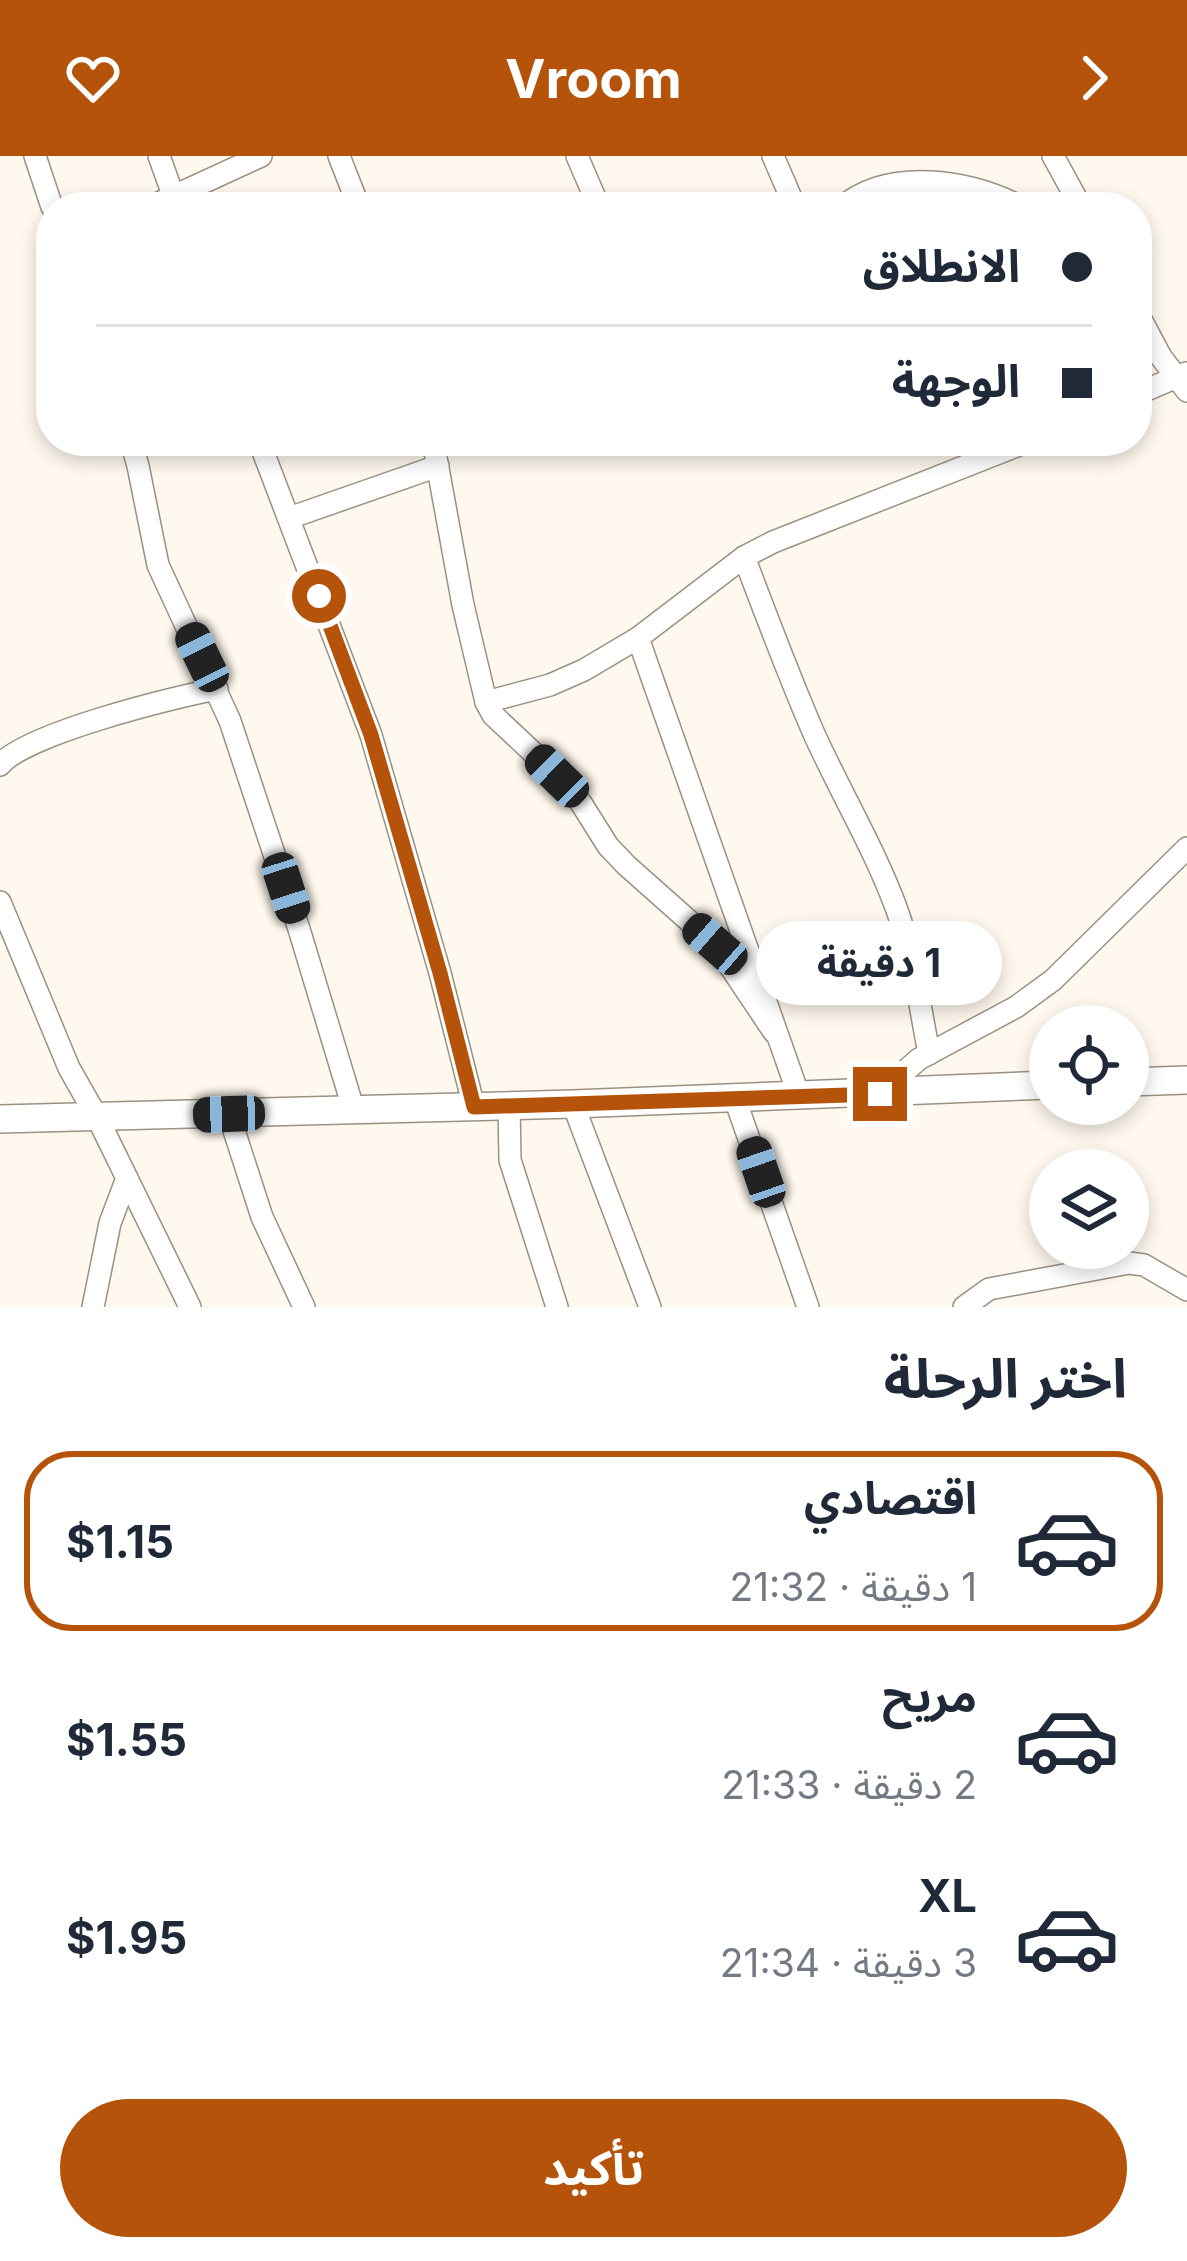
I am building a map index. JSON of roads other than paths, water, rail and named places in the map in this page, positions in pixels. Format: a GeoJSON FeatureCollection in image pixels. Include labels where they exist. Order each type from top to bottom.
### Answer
{"type":"FeatureCollection","features":[{"type":"Feature","properties":{"kind":"street"},"geometry":{"type":"LineString","coordinates":[[35,156],[47,192]]}},
{"type":"Feature","properties":{"kind":"street"},"geometry":{"type":"LineString","coordinates":[[159,156],[173,192]]}},
{"type":"Feature","properties":{"kind":"street"},"geometry":{"type":"LineString","coordinates":[[193,192],[261,156]]}},
{"type":"Feature","properties":{"kind":"street"},"geometry":{"type":"LineString","coordinates":[[339,156],[353,192]]}},
{"type":"Feature","properties":{"kind":"street"},"geometry":{"type":"LineString","coordinates":[[577,156],[592,192]]}},
{"type":"Feature","properties":{"kind":"street"},"geometry":{"type":"LineString","coordinates":[[773,156],[789,192]]}},
{"type":"Feature","properties":{"kind":"street"},"geometry":{"type":"LineString","coordinates":[[1053,156],[1073,192]]}},
{"type":"Feature","properties":{"kind":"street"},"geometry":{"type":"LineString","coordinates":[[865,192],[881,185],[922,183],[987,192]]}},
{"type":"Feature","properties":{"kind":"street"},"geometry":{"type":"LineString","coordinates":[[1152,340],[1183,380],[1152,389]]}},
{"type":"Feature","properties":{"kind":"street"},"geometry":{"type":"LineString","coordinates":[[136,456],[158,565],[218,689],[354,1111]]}},
{"type":"Feature","properties":{"kind":"street"},"geometry":{"type":"LineString","coordinates":[[265,456],[371,735],[474,1107]]}},
{"type":"Feature","properties":{"kind":"street"},"geometry":{"type":"LineString","coordinates":[[436,456],[486,702],[581,803],[608,846],[715,944],[774,1032]]}},
{"type":"Feature","properties":{"kind":"street"},"geometry":{"type":"LineString","coordinates":[[486,702],[567,678],[638,638],[744,557],[773,542],[992,456]]}},
{"type":"Feature","properties":{"kind":"street"},"geometry":{"type":"LineString","coordinates":[[289,518],[437,466]]}},
{"type":"Feature","properties":{"kind":"street"},"geometry":{"type":"LineString","coordinates":[[744,557],[817,741],[899,916],[929,1054]]}},
{"type":"Feature","properties":{"kind":"street"},"geometry":{"type":"LineString","coordinates":[[638,638],[799,1096]]}},
{"type":"Feature","properties":{"kind":"street"},"geometry":{"type":"LineString","coordinates":[[0,765],[17,750],[137,707],[218,689]]}},
{"type":"Feature","properties":{"kind":"street"},"geometry":{"type":"LineString","coordinates":[[880,1094],[904,1070],[1016,1007],[1053,980],[1187,848]]}},
{"type":"Feature","properties":{"kind":"street"},"geometry":{"type":"LineString","coordinates":[[0,902],[69,1068],[190,1307]]}},
{"type":"Feature","properties":{"kind":"street"},"geometry":{"type":"LineString","coordinates":[[1149,1081],[1187,1080]]}},
{"type":"Feature","properties":{"kind":"street"},"geometry":{"type":"LineString","coordinates":[[0,1119],[1029,1086]]}},
{"type":"Feature","properties":{"kind":"street"},"geometry":{"type":"LineString","coordinates":[[736,1099],[808,1307]]}},
{"type":"Feature","properties":{"kind":"street"},"geometry":{"type":"LineString","coordinates":[[573,1104],[650,1307]]}},
{"type":"Feature","properties":{"kind":"street"},"geometry":{"type":"LineString","coordinates":[[509,1106],[510,1160],[557,1307]]}},
{"type":"Feature","properties":{"kind":"street"},"geometry":{"type":"LineString","coordinates":[[229,1114],[262,1216],[304,1307]]}},
{"type":"Feature","properties":{"kind":"street"},"geometry":{"type":"LineString","coordinates":[[93,1307],[110,1223],[127,1178]]}},
{"type":"Feature","properties":{"kind":"street"},"geometry":{"type":"LineString","coordinates":[[964,1307],[989,1289],[1130,1263],[1144,1265],[1187,1290]]}}]}
